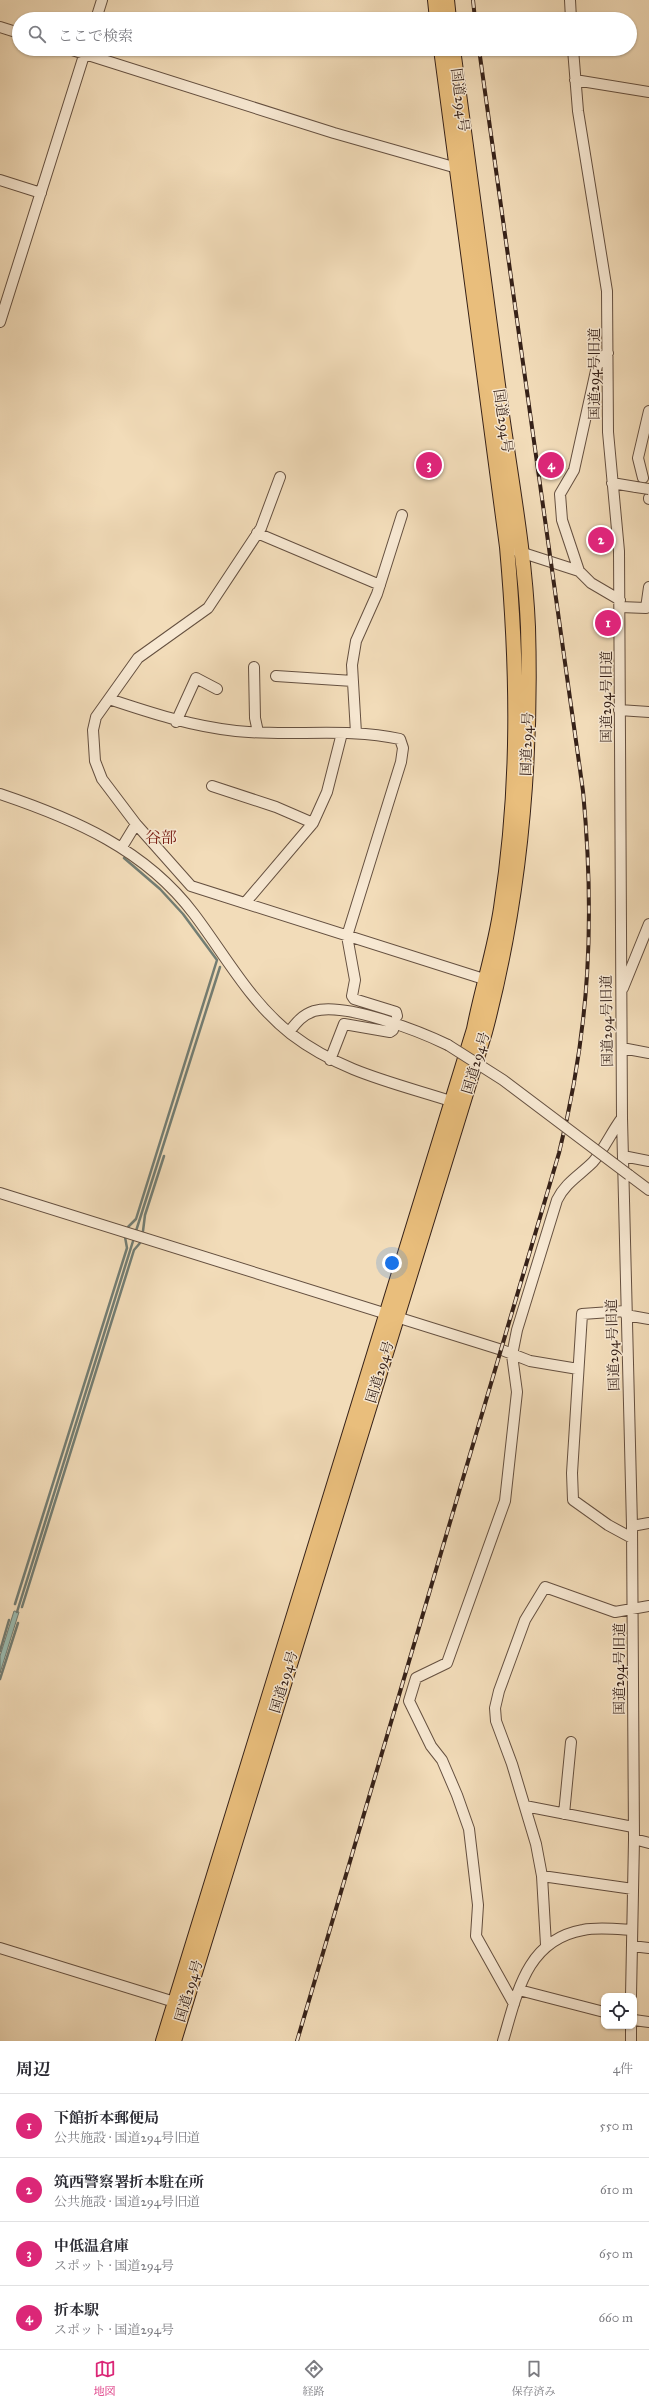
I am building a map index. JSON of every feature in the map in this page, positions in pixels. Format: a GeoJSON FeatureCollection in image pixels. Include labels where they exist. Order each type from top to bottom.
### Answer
{"type":"FeatureCollection","features":[{"type":"Feature","properties":{"kind":"highway"},"geometry":{"type":"LineString","coordinates":[[435,0],[436,12]]}},
{"type":"Feature","properties":{"kind":"highway"},"geometry":{"type":"LineString","coordinates":[[447,0],[448,12]]}},
{"type":"Feature","properties":{"kind":"highway","name":"国道294号"},"geometry":{"type":"LineString","coordinates":[[442,56],[507,547],[516,665],[516,762],[506,873],[487,980],[457,1103]]}},
{"type":"Feature","properties":{"kind":"highway","name":"国道294号"},"geometry":{"type":"LineString","coordinates":[[163,2041],[179,2003],[457,1103],[498,984],[522,837],[527,762],[529,673],[528,624],[521,552],[454,56]]}},
{"type":"Feature","properties":{"kind":"highway","name":"国道294号"},"geometry":{"type":"LineString","coordinates":[[174,2041],[179,2003]]}},
{"type":"Feature","properties":{"kind":"street"},"geometry":{"type":"LineString","coordinates":[[98,12],[102,0]]}},
{"type":"Feature","properties":{"kind":"street"},"geometry":{"type":"LineString","coordinates":[[570,0],[571,12]]}},
{"type":"Feature","properties":{"kind":"street"},"geometry":{"type":"LineString","coordinates":[[0,27],[12,31]]}},
{"type":"Feature","properties":{"kind":"street"},"geometry":{"type":"LineString","coordinates":[[0,322],[84,56]]}},
{"type":"Feature","properties":{"kind":"street"},"geometry":{"type":"LineString","coordinates":[[101,56],[334,133],[457,168]]}},
{"type":"Feature","properties":{"kind":"street","name":"国道294号旧道"},"geometry":{"type":"LineString","coordinates":[[573,56],[578,111],[603,256],[607,291],[608,432],[612,483],[618,523],[620,604],[619,710],[622,1118],[632,1526],[634,1839],[631,1930],[631,1993]]}},
{"type":"Feature","properties":{"kind":"street"},"geometry":{"type":"LineString","coordinates":[[575,80],[649,92]]}},
{"type":"Feature","properties":{"kind":"street"},"geometry":{"type":"LineString","coordinates":[[0,180],[41,192]]}},
{"type":"Feature","properties":{"kind":"street"},"geometry":{"type":"LineString","coordinates":[[608,353],[603,356],[597,366],[574,470],[560,494],[562,520],[579,571],[590,583],[620,604],[646,608],[649,588]]}},
{"type":"Feature","properties":{"kind":"street"},"geometry":{"type":"LineString","coordinates":[[643,478],[638,458],[649,411]]}},
{"type":"Feature","properties":{"kind":"street"},"geometry":{"type":"LineString","coordinates":[[280,477],[257,533],[208,608],[138,658],[96,716],[94,730],[95,761],[102,779],[136,824],[191,886],[487,980]]}},
{"type":"Feature","properties":{"kind":"street"},"geometry":{"type":"LineString","coordinates":[[612,483],[649,488]]}},
{"type":"Feature","properties":{"kind":"street"},"geometry":{"type":"LineString","coordinates":[[356,733],[352,665],[356,641],[380,585],[402,515]]}},
{"type":"Feature","properties":{"kind":"street"},"geometry":{"type":"LineString","coordinates":[[257,533],[380,585]]}},
{"type":"Feature","properties":{"kind":"street"},"geometry":{"type":"LineString","coordinates":[[507,547],[579,571]]}},
{"type":"Feature","properties":{"kind":"street"},"geometry":{"type":"LineString","coordinates":[[254,667],[254,718],[258,732]]}},
{"type":"Feature","properties":{"kind":"street"},"geometry":{"type":"LineString","coordinates":[[276,676],[353,681]]}},
{"type":"Feature","properties":{"kind":"street"},"geometry":{"type":"LineString","coordinates":[[176,722],[196,678],[217,689]]}},
{"type":"Feature","properties":{"kind":"street"},"geometry":{"type":"LineString","coordinates":[[109,699],[176,722],[237,731],[356,733],[400,738],[403,748],[347,936],[355,980],[352,996],[354,999],[396,1012],[397,1016]]}},
{"type":"Feature","properties":{"kind":"street"},"geometry":{"type":"LineString","coordinates":[[619,710],[649,712]]}},
{"type":"Feature","properties":{"kind":"street"},"geometry":{"type":"LineString","coordinates":[[246,903],[313,823],[327,792],[342,733]]}},
{"type":"Feature","properties":{"kind":"street"},"geometry":{"type":"LineString","coordinates":[[212,786],[276,807],[313,823]]}},
{"type":"Feature","properties":{"kind":"street"},"geometry":{"type":"LineString","coordinates":[[0,794],[77,822],[122,847],[155,873],[193,913],[256,1000],[289,1032],[330,1060],[457,1103]]}},
{"type":"Feature","properties":{"kind":"street"},"geometry":{"type":"LineString","coordinates":[[122,847],[136,824]]}},
{"type":"Feature","properties":{"kind":"street"},"geometry":{"type":"LineString","coordinates":[[621,994],[649,924]]}},
{"type":"Feature","properties":{"kind":"street"},"geometry":{"type":"LineString","coordinates":[[289,1032],[304,1015],[328,1009],[342,1010],[411,1029],[448,1045],[503,1080],[649,1190]]}},
{"type":"Feature","properties":{"kind":"street"},"geometry":{"type":"LineString","coordinates":[[330,1060],[344,1024],[390,1032],[393,1030]]}},
{"type":"Feature","properties":{"kind":"street"},"geometry":{"type":"LineString","coordinates":[[622,1048],[649,1053]]}},
{"type":"Feature","properties":{"kind":"street"},"geometry":{"type":"LineString","coordinates":[[514,2004],[476,1936],[478,1905],[467,1822],[442,1760],[431,1746],[409,1700],[416,1678],[447,1663],[506,1501],[517,1392],[512,1355],[517,1330],[561,1191],[594,1161],[622,1118]]}},
{"type":"Feature","properties":{"kind":"street"},"geometry":{"type":"LineString","coordinates":[[623,1156],[649,1162]]}},
{"type":"Feature","properties":{"kind":"street"},"geometry":{"type":"LineString","coordinates":[[0,1193],[502,1350],[530,1361],[578,1369]]}},
{"type":"Feature","properties":{"kind":"street"},"geometry":{"type":"LineString","coordinates":[[632,1538],[608,1525],[573,1500],[572,1473],[582,1314],[626,1313],[649,1319]]}},
{"type":"Feature","properties":{"kind":"street"},"geometry":{"type":"LineString","coordinates":[[632,1526],[649,1523]]}},
{"type":"Feature","properties":{"kind":"street"},"geometry":{"type":"LineString","coordinates":[[546,1944],[542,1876],[536,1844],[525,1806],[496,1721],[495,1708],[499,1691],[525,1620],[544,1587],[615,1612],[649,1606]]}},
{"type":"Feature","properties":{"kind":"street"},"geometry":{"type":"LineString","coordinates":[[564,1814],[571,1742]]}},
{"type":"Feature","properties":{"kind":"street"},"geometry":{"type":"LineString","coordinates":[[525,1806],[633,1827]]}},
{"type":"Feature","properties":{"kind":"street"},"geometry":{"type":"LineString","coordinates":[[634,1839],[649,1843]]}},
{"type":"Feature","properties":{"kind":"street"},"geometry":{"type":"LineString","coordinates":[[542,1876],[632,1890]]}},
{"type":"Feature","properties":{"kind":"street"},"geometry":{"type":"LineString","coordinates":[[503,2041],[514,2004],[529,1966],[546,1944],[568,1933],[584,1930],[631,1930]]}},
{"type":"Feature","properties":{"kind":"street"},"geometry":{"type":"LineString","coordinates":[[632,1946],[649,1948]]}},
{"type":"Feature","properties":{"kind":"street"},"geometry":{"type":"LineString","coordinates":[[0,1948],[179,2003]]}},
{"type":"Feature","properties":{"kind":"street"},"geometry":{"type":"LineString","coordinates":[[519,1990],[601,2011]]}},
{"type":"Feature","properties":{"kind":"street"},"geometry":{"type":"LineString","coordinates":[[637,2020],[649,2022]]}},
{"type":"Feature","properties":{"kind":"street"},"geometry":{"type":"LineString","coordinates":[[630,2041],[631,2029]]}},
{"type":"Feature","properties":{"kind":"water"},"geometry":{"type":"Polygon","coordinates":[[[14,1611],[19,1612],[0,1673],[0,1656],[14,1611]]]}},
{"type":"Feature","properties":{"kind":"waterway"},"geometry":{"type":"LineString","coordinates":[[124,858],[160,889],[183,914],[217,960],[136,1219],[128,1227]]}},
{"type":"Feature","properties":{"kind":"waterway"},"geometry":{"type":"LineString","coordinates":[[136,1231],[220,967]]}},
{"type":"Feature","properties":{"kind":"waterway"},"geometry":{"type":"LineString","coordinates":[[143,1231],[145,1215],[164,1156]]}},
{"type":"Feature","properties":{"kind":"waterway"},"geometry":{"type":"LineString","coordinates":[[15,1604],[127,1248],[125,1237]]}},
{"type":"Feature","properties":{"kind":"waterway"},"geometry":{"type":"LineString","coordinates":[[17,1612],[134,1238]]}},
{"type":"Feature","properties":{"kind":"waterway"},"geometry":{"type":"LineString","coordinates":[[22,1607],[134,1250],[140,1243]]}},
{"type":"Feature","properties":{"kind":"waterway"},"geometry":{"type":"LineString","coordinates":[[0,1651],[9,1620]]}},
{"type":"Feature","properties":{"kind":"waterway"},"geometry":{"type":"LineString","coordinates":[[0,1679],[18,1623]]}},
{"type":"Feature","properties":{"kind":"railway"},"geometry":{"type":"LineString","coordinates":[[473,0],[474,12]]}},
{"type":"Feature","properties":{"kind":"railway"},"geometry":{"type":"LineString","coordinates":[[297,2041],[559,1153],[578,1062],[583,1017],[589,929],[589,884],[583,791],[480,56]]}},
{"type":"Feature","properties":{"kind":"place","name":"中低温倉庫"},"geometry":{"type":"Point","coordinates":[429,465]}},
{"type":"Feature","properties":{"kind":"place","name":"折本駅"},"geometry":{"type":"Point","coordinates":[551,465]}},
{"type":"Feature","properties":{"kind":"place","name":"筑西警察署折本駐在所"},"geometry":{"type":"Point","coordinates":[601,540]}},
{"type":"Feature","properties":{"kind":"place","name":"下館折本郵便局"},"geometry":{"type":"Point","coordinates":[608,623]}},
{"type":"Feature","properties":{"kind":"district","name":"谷部"},"geometry":{"type":"Point","coordinates":[161,837]}}]}
